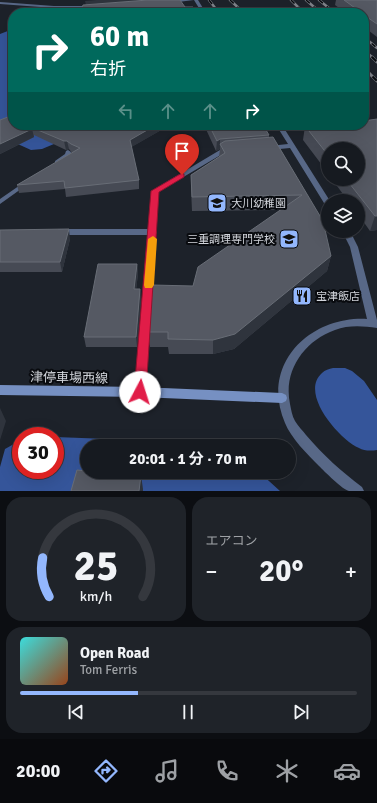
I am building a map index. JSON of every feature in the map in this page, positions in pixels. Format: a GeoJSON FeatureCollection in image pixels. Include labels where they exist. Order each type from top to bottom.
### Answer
{"type":"FeatureCollection","features":[{"type":"Feature","properties":{"kind":"main road","name":"津停車場西線"},"geometry":{"type":"LineString","coordinates":[[0,390],[140,392],[282,398]]}},
{"type":"Feature","properties":{"kind":"street"},"geometry":{"type":"LineString","coordinates":[[87,8],[90,0]]}},
{"type":"Feature","properties":{"kind":"street"},"geometry":{"type":"LineString","coordinates":[[161,2],[192,0]]}},
{"type":"Feature","properties":{"kind":"street"},"geometry":{"type":"LineString","coordinates":[[0,3],[54,7],[99,7]]}},
{"type":"Feature","properties":{"kind":"street"},"geometry":{"type":"LineString","coordinates":[[283,130],[322,194]]}},
{"type":"Feature","properties":{"kind":"street"},"geometry":{"type":"LineString","coordinates":[[261,148],[292,146]]}},
{"type":"Feature","properties":{"kind":"street"},"geometry":{"type":"LineString","coordinates":[[140,392],[155,191],[222,151],[237,150]]}},
{"type":"Feature","properties":{"kind":"street"},"geometry":{"type":"LineString","coordinates":[[49,167],[68,155],[68,152]]}},
{"type":"Feature","properties":{"kind":"street"},"geometry":{"type":"LineString","coordinates":[[0,202],[30,180]]}},
{"type":"Feature","properties":{"kind":"street"},"geometry":{"type":"LineString","coordinates":[[54,232],[153,232]]}},
{"type":"Feature","properties":{"kind":"street"},"geometry":{"type":"LineString","coordinates":[[350,238],[354,247],[375,323],[358,322],[332,327],[310,338],[294,357],[284,377],[282,398],[290,424],[304,442],[334,473],[358,491]]}},
{"type":"Feature","properties":{"kind":"shaded area"},"geometry":{"type":"Polygon","coordinates":[[[8,31],[8,130],[32,130],[66,139],[42,149],[31,150],[0,136],[0,34],[8,31]]]}},
{"type":"Feature","properties":{"kind":"shaded area"},"geometry":{"type":"Polygon","coordinates":[[[333,368],[345,368],[352,371],[364,381],[377,400],[377,450],[363,450],[351,443],[332,426],[324,415],[318,403],[315,392],[316,382],[323,372],[333,368]]]}},
{"type":"Feature","properties":{"kind":"shaded area"},"geometry":{"type":"Polygon","coordinates":[[[64,437],[109,439],[80,439],[80,479],[267,479],[280,491],[0,491],[0,467],[5,449],[12,445],[12,479],[64,479],[64,437]]]}},
{"type":"Feature","properties":{"kind":"building"},"geometry":{"type":"Polygon","coordinates":[[[148,0],[180,0],[185,7],[194,8],[82,8],[83,5],[148,0]]]}},
{"type":"Feature","properties":{"kind":"building"},"geometry":{"type":"Polygon","coordinates":[[[344,0],[377,0],[377,24],[369,18],[369,8],[355,8],[344,0]]]}},
{"type":"Feature","properties":{"kind":"building"},"geometry":{"type":"Polygon","coordinates":[[[8,117],[8,130],[30,130],[0,144],[0,120],[8,117]]]}},
{"type":"Feature","properties":{"kind":"building"},"geometry":{"type":"Polygon","coordinates":[[[377,119],[377,216],[375,216],[365,203],[365,194],[358,194],[351,186],[365,186],[365,142],[321,142],[321,146],[308,130],[369,130],[369,120],[377,119]]]}},
{"type":"Feature","properties":{"kind":"building"},"geometry":{"type":"Polygon","coordinates":[[[38,130],[147,130],[130,140],[139,180],[65,188],[64,181],[17,185],[80,148],[67,141],[38,130]]]}},
{"type":"Feature","properties":{"kind":"building"},"geometry":{"type":"Polygon","coordinates":[[[212,130],[266,130],[269,135],[220,139],[217,141],[212,130]]]}},
{"type":"Feature","properties":{"kind":"building"},"geometry":{"type":"Polygon","coordinates":[[[273,137],[321,218],[321,238],[327,238],[331,256],[235,334],[213,340],[168,339],[168,332],[148,332],[152,285],[193,286],[198,267],[302,195],[192,197],[191,175],[225,153],[220,144],[225,141],[273,137]]]}},
{"type":"Feature","properties":{"kind":"building"},"geometry":{"type":"Polygon","coordinates":[[[69,229],[60,262],[0,262],[0,230],[69,229]]]}},
{"type":"Feature","properties":{"kind":"building"},"geometry":{"type":"Polygon","coordinates":[[[98,264],[137,264],[134,289],[140,289],[136,337],[84,337],[98,264]]]}},
{"type":"Feature","properties":{"kind":"building"},"geometry":{"type":"Polygon","coordinates":[[[77,470],[80,470],[80,479],[140,479],[139,491],[71,491],[77,470]]]}},
{"type":"Feature","properties":{"kind":"railway"},"geometry":{"type":"LineString","coordinates":[[209,0],[215,8]]}},
{"type":"Feature","properties":{"kind":"railway"},"geometry":{"type":"LineString","coordinates":[[230,0],[239,8]]}},
{"type":"Feature","properties":{"kind":"railway"},"geometry":{"type":"LineString","coordinates":[[291,0],[299,8]]}},
{"type":"Feature","properties":{"kind":"railway"},"geometry":{"type":"LineString","coordinates":[[306,0],[315,8]]}},
{"type":"Feature","properties":{"kind":"railway"},"geometry":{"type":"LineString","coordinates":[[319,0],[329,8]]}},
{"type":"Feature","properties":{"kind":"railway"},"geometry":{"type":"LineString","coordinates":[[369,41],[377,48]]}},
{"type":"Feature","properties":{"kind":"railway"},"geometry":{"type":"LineString","coordinates":[[369,54],[373,58]]}},
{"type":"Feature","properties":{"kind":"railway"},"geometry":{"type":"LineString","coordinates":[[373,58],[377,62]]}},
{"type":"Feature","properties":{"kind":"railway"},"geometry":{"type":"LineString","coordinates":[[369,73],[377,81]]}},
{"type":"Feature","properties":{"kind":"slow traffic"},"geometry":{"type":"LineString","coordinates":[[149,285],[153,239]]}},
{"type":"Feature","properties":{"kind":"place","name":"大川幼稚園"},"geometry":{"type":"Point","coordinates":[217,203]}},
{"type":"Feature","properties":{"kind":"place","name":"三重調理専門学校"},"geometry":{"type":"Point","coordinates":[289,239]}},
{"type":"Feature","properties":{"kind":"place","name":"宝津飯店"},"geometry":{"type":"Point","coordinates":[302,296]}},
{"type":"Feature","properties":{"kind":"route"},"geometry":{"type":"LineString","coordinates":[[140,392],[155,191],[182,175]]}}]}
